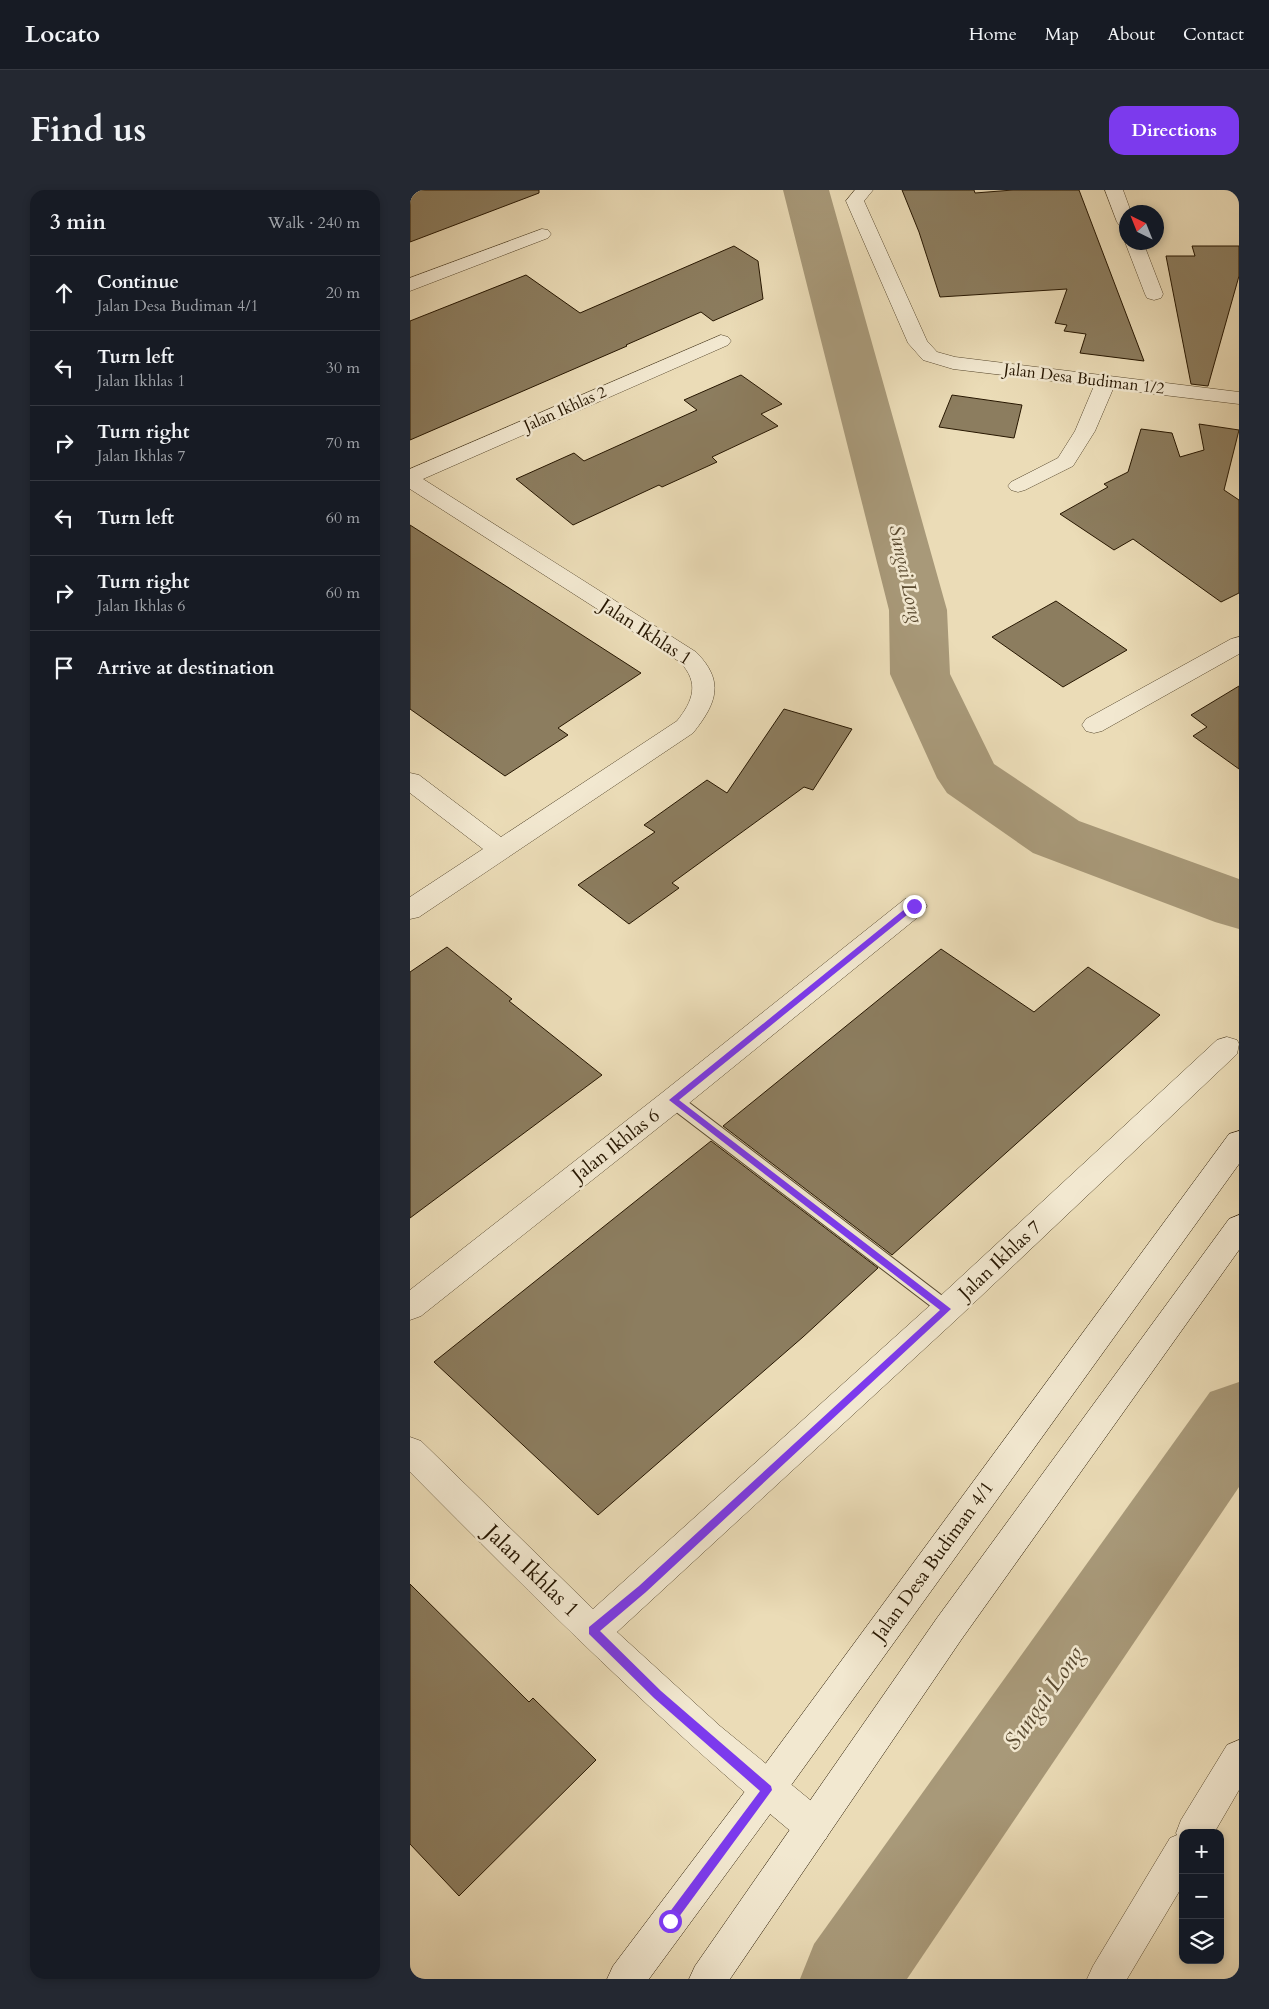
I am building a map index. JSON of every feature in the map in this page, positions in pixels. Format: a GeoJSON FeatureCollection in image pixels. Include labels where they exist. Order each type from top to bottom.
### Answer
{"type":"FeatureCollection","features":[{"type":"Feature","properties":{"kind":"street","name":"Jalan Desa Budiman 1/2"},"geometry":{"type":"LineString","coordinates":[[864,190],[855,201],[918,343],[930,356],[953,364],[1239,398]]}},
{"type":"Feature","properties":{"kind":"street"},"geometry":{"type":"LineString","coordinates":[[1114,190],[1120,205]]}},
{"type":"Feature","properties":{"kind":"street"},"geometry":{"type":"LineString","coordinates":[[410,285],[542,234]]}},
{"type":"Feature","properties":{"kind":"street"},"geometry":{"type":"LineString","coordinates":[[1137,250],[1154,294]]}},
{"type":"Feature","properties":{"kind":"street","name":"Jalan Ikhlas 2"},"geometry":{"type":"LineString","coordinates":[[410,478],[720,342]]}},
{"type":"Feature","properties":{"kind":"street"},"geometry":{"type":"LineString","coordinates":[[1018,486],[1066,462],[1085,431],[1106,382]]}},
{"type":"Feature","properties":{"kind":"street","name":"Jalan Ikhlas 1"},"geometry":{"type":"LineString","coordinates":[[410,478],[460,513],[688,657],[696,664],[705,681],[701,702],[685,727],[500,848],[410,910]]}},
{"type":"Feature","properties":{"kind":"street"},"geometry":{"type":"LineString","coordinates":[[1094,725],[1239,644]]}},
{"type":"Feature","properties":{"kind":"street"},"geometry":{"type":"LineString","coordinates":[[410,781],[500,848]]}},
{"type":"Feature","properties":{"kind":"street","name":"Jalan Ikhlas 6"},"geometry":{"type":"LineString","coordinates":[[410,1307],[673,1100],[914,906]]}},
{"type":"Feature","properties":{"kind":"street","name":"Jalan Ikhlas 7"},"geometry":{"type":"LineString","coordinates":[[593,1631],[642,1589],[946,1309],[1227,1047]]}},
{"type":"Feature","properties":{"kind":"street","name":"Jalan Desa Budiman 4/1"},"geometry":{"type":"LineString","coordinates":[[626,1979],[767,1790],[1239,1142]]}},
{"type":"Feature","properties":{"kind":"street"},"geometry":{"type":"LineString","coordinates":[[708,1979],[949,1629],[1239,1227]]}},
{"type":"Feature","properties":{"kind":"street","name":"Jalan Ikhlas 1"},"geometry":{"type":"LineString","coordinates":[[410,1451],[658,1694],[767,1790],[813,1826]]}},
{"type":"Feature","properties":{"kind":"street"},"geometry":{"type":"LineString","coordinates":[[1196,1829],[1239,1757]]}},
{"type":"Feature","properties":{"kind":"street"},"geometry":{"type":"LineString","coordinates":[[1106,1979],[1179,1858]]}},
{"type":"Feature","properties":{"kind":"lane"},"geometry":{"type":"LineString","coordinates":[[673,1100],[946,1309]]}},
{"type":"Feature","properties":{"kind":"building"},"geometry":{"type":"Polygon","coordinates":[[[410,190],[539,190],[539,193],[410,242],[410,190]]]}},
{"type":"Feature","properties":{"kind":"building"},"geometry":{"type":"Polygon","coordinates":[[[902,190],[974,190],[975,193],[1013,190],[1079,190],[1144,361],[1080,353],[1086,334],[1064,331],[1067,325],[1055,323],[1067,289],[940,297],[919,232],[902,190]]]}},
{"type":"Feature","properties":{"kind":"building"},"geometry":{"type":"Polygon","coordinates":[[[734,246],[758,261],[763,299],[713,321],[701,312],[410,440],[410,321],[526,275],[580,313],[734,246]]]}},
{"type":"Feature","properties":{"kind":"building"},"geometry":{"type":"Polygon","coordinates":[[[1192,246],[1239,246],[1239,276],[1208,386],[1191,384],[1166,256],[1195,256],[1192,246]]]}},
{"type":"Feature","properties":{"kind":"building"},"geometry":{"type":"Polygon","coordinates":[[[741,375],[782,404],[761,414],[778,426],[712,457],[717,462],[662,487],[659,485],[573,525],[516,479],[574,453],[584,461],[697,410],[684,400],[741,375]]]}},
{"type":"Feature","properties":{"kind":"building"},"geometry":{"type":"Polygon","coordinates":[[[952,395],[1022,405],[1014,438],[939,427],[952,395]]]}},
{"type":"Feature","properties":{"kind":"building"},"geometry":{"type":"Polygon","coordinates":[[[1199,424],[1239,430],[1224,490],[1239,500],[1239,593],[1221,602],[1133,539],[1114,550],[1060,514],[1108,487],[1104,484],[1128,472],[1141,429],[1172,433],[1180,457],[1204,450],[1199,424]]]}},
{"type":"Feature","properties":{"kind":"building"},"geometry":{"type":"Polygon","coordinates":[[[410,525],[641,673],[558,728],[568,735],[505,776],[410,709],[410,525]]]}},
{"type":"Feature","properties":{"kind":"building"},"geometry":{"type":"Polygon","coordinates":[[[1056,601],[1127,650],[1063,687],[992,637],[1056,601]]]}},
{"type":"Feature","properties":{"kind":"building"},"geometry":{"type":"Polygon","coordinates":[[[1239,686],[1239,769],[1193,736],[1207,727],[1191,715],[1239,686]]]}},
{"type":"Feature","properties":{"kind":"building"},"geometry":{"type":"Polygon","coordinates":[[[784,709],[852,729],[813,790],[804,787],[672,883],[679,888],[629,924],[578,885],[655,832],[644,825],[707,780],[727,793],[784,709]]]}},
{"type":"Feature","properties":{"kind":"building"},"geometry":{"type":"Polygon","coordinates":[[[447,947],[512,999],[509,1001],[602,1075],[410,1218],[410,972],[447,947]]]}},
{"type":"Feature","properties":{"kind":"building"},"geometry":{"type":"Polygon","coordinates":[[[941,949],[1034,1012],[1088,967],[1160,1015],[892,1255],[723,1126],[941,949]]]}},
{"type":"Feature","properties":{"kind":"building"},"geometry":{"type":"Polygon","coordinates":[[[711,1141],[878,1268],[803,1337],[598,1515],[434,1362],[711,1141]]]}},
{"type":"Feature","properties":{"kind":"building"},"geometry":{"type":"Polygon","coordinates":[[[410,1584],[529,1702],[533,1698],[596,1760],[459,1896],[410,1844],[410,1584]]]}},
{"type":"Feature","properties":{"kind":"waterway","name":"Sungai Long"},"geometry":{"type":"LineString","coordinates":[[806,190],[918,610],[920,674],[969,778],[1056,837],[1239,905]]}},
{"type":"Feature","properties":{"kind":"waterway","name":"Sungai Long"},"geometry":{"type":"LineString","coordinates":[[849,1979],[1239,1418]]}},
{"type":"Feature","properties":{"kind":"route"},"geometry":{"type":"LineString","coordinates":[[670,1921],[767,1790],[658,1694],[593,1631],[642,1589],[946,1309],[673,1100],[914,906]]}}]}
